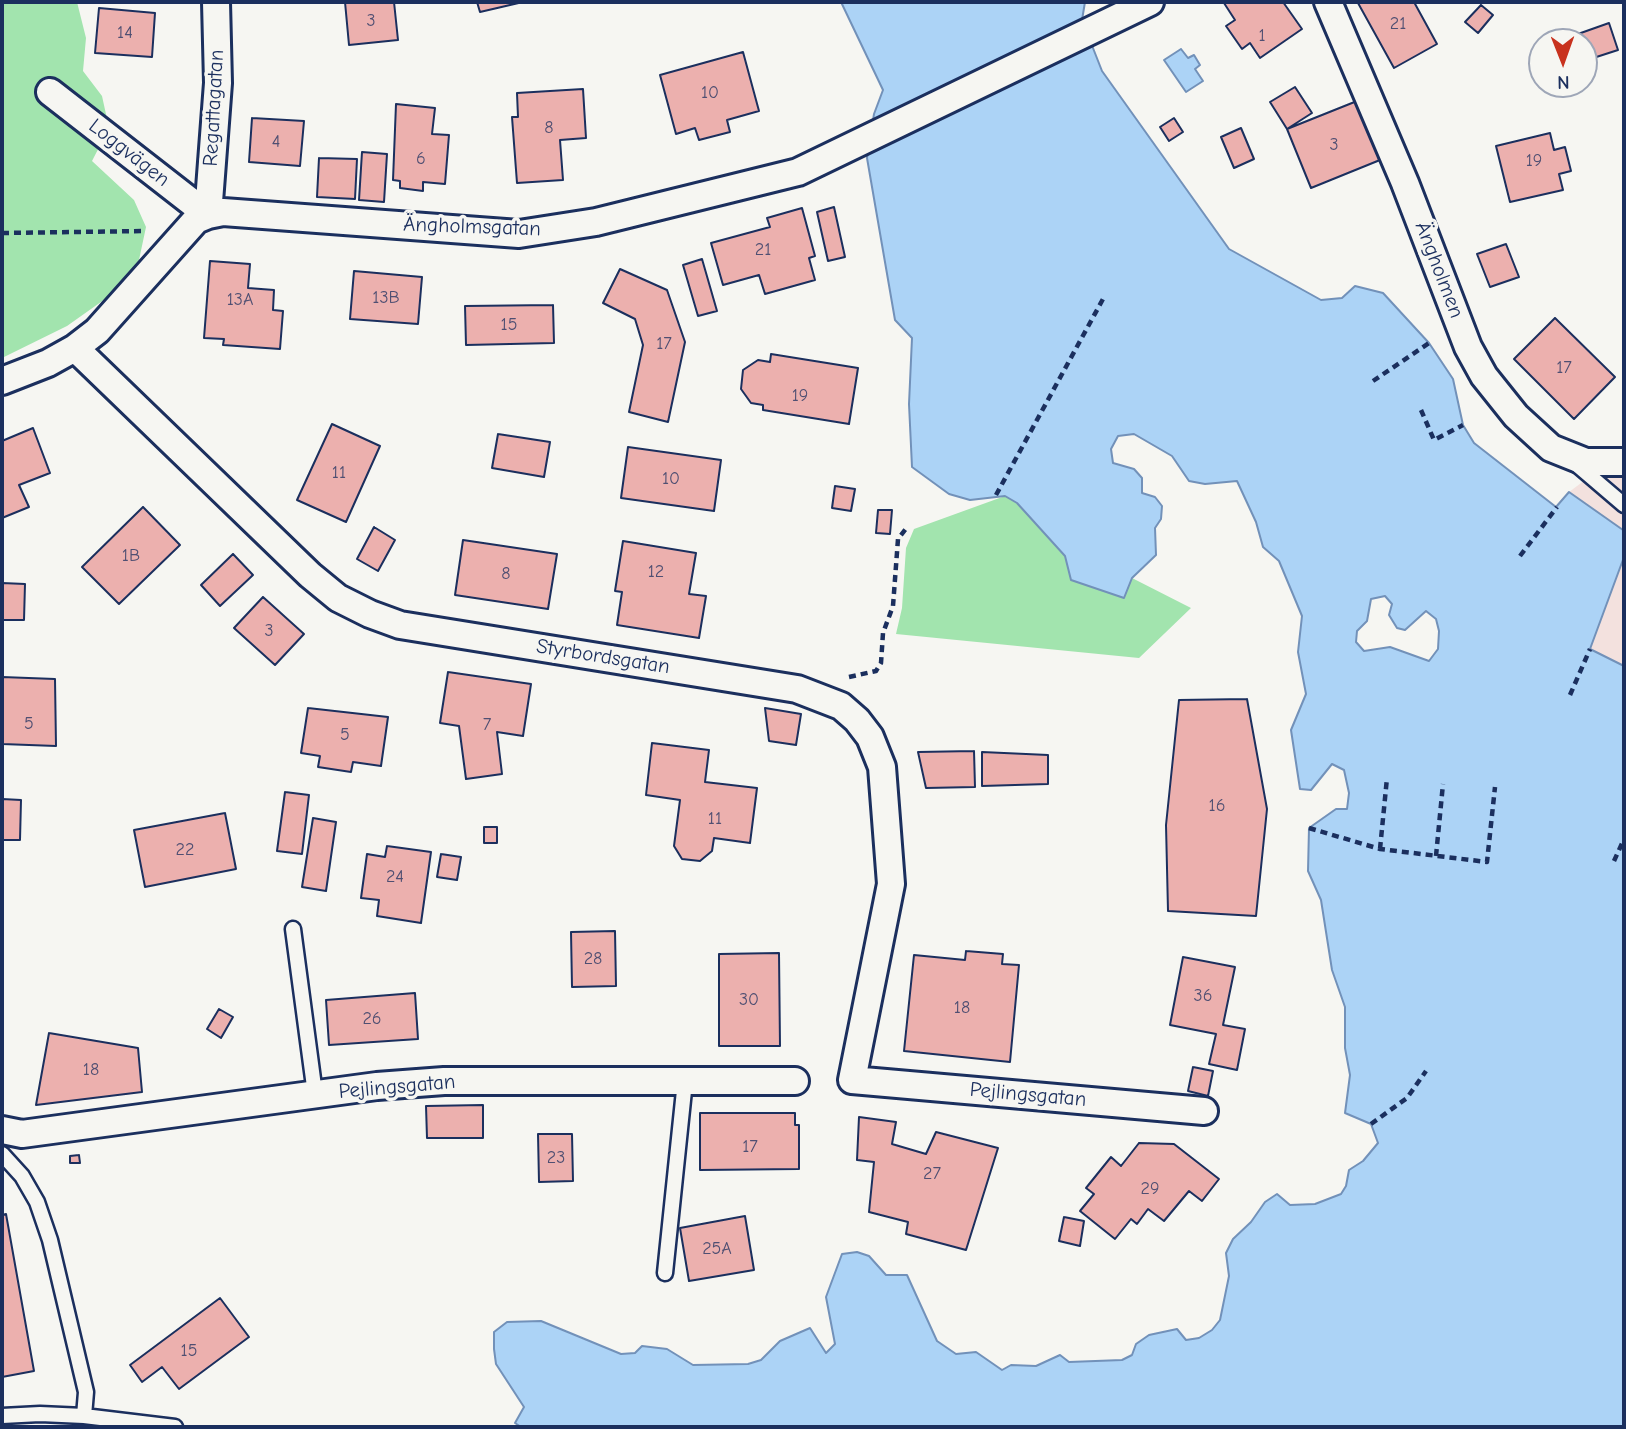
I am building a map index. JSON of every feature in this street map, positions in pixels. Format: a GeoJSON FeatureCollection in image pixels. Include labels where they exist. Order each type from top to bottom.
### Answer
{"type":"FeatureCollection","features":[{"type":"Feature","properties":{"kind":"street","name":"Regattagatan"},"geometry":{"type":"LineString","coordinates":[[197,223],[218,83],[216,2]]}},
{"type":"Feature","properties":{"kind":"street","name":"Ängholmsgatan"},"geometry":{"type":"LineString","coordinates":[[197,223],[223,212],[519,233],[552,230],[798,172],[1150,2]]}},
{"type":"Feature","properties":{"kind":"street","name":"Ängholmen"},"geometry":{"type":"LineString","coordinates":[[1328,2],[1484,376],[1516,416],[1551,448],[1586,462],[1624,461]]}},
{"type":"Feature","properties":{"kind":"street","name":"Loggvägen"},"geometry":{"type":"LineString","coordinates":[[50,92],[197,223]]}},
{"type":"Feature","properties":{"kind":"street"},"geometry":{"type":"LineString","coordinates":[[2,382],[75,348],[97,331],[197,223]]}},
{"type":"Feature","properties":{"kind":"street","name":"Styrbordsgatan"},"geometry":{"type":"LineString","coordinates":[[75,348],[310,575],[338,598],[370,614],[400,625],[797,689],[841,706],[870,737],[882,767],[889,824],[891,884],[852,1080]]}},
{"type":"Feature","properties":{"kind":"street","name":"Pejlingsgatan"},"geometry":{"type":"LineString","coordinates":[[852,1080],[1204,1111]]}},
{"type":"Feature","properties":{"kind":"street","name":"Pejlingsgatan"},"geometry":{"type":"LineString","coordinates":[[2,1130],[36,1132],[315,1094],[444,1081],[795,1081]]}},
{"type":"Feature","properties":{"kind":"lane"},"geometry":{"type":"LineString","coordinates":[[1567,456],[1624,505]]}},
{"type":"Feature","properties":{"kind":"lane"},"geometry":{"type":"LineString","coordinates":[[293,929],[315,1094]]}},
{"type":"Feature","properties":{"kind":"lane"},"geometry":{"type":"LineString","coordinates":[[665,1273],[685,1081]]}},
{"type":"Feature","properties":{"kind":"lane"},"geometry":{"type":"LineString","coordinates":[[2,1154],[22,1176],[37,1202],[50,1240],[86,1392],[84,1416]]}},
{"type":"Feature","properties":{"kind":"lane"},"geometry":{"type":"LineString","coordinates":[[2,1416],[84,1416],[175,1427]]}},
{"type":"Feature","properties":{"kind":"path"},"geometry":{"type":"LineString","coordinates":[[2,233],[197,223]]}},
{"type":"Feature","properties":{"kind":"path"},"geometry":{"type":"LineString","coordinates":[[996,495],[1103,299]]}},
{"type":"Feature","properties":{"kind":"path"},"geometry":{"type":"LineString","coordinates":[[1373,381],[1429,342]]}},
{"type":"Feature","properties":{"kind":"path"},"geometry":{"type":"LineString","coordinates":[[1421,410],[1434,440],[1463,425]]}},
{"type":"Feature","properties":{"kind":"path"},"geometry":{"type":"LineString","coordinates":[[1520,556],[1557,507]]}},
{"type":"Feature","properties":{"kind":"path"},"geometry":{"type":"LineString","coordinates":[[826,699],[842,681],[876,671],[881,663],[883,633],[893,606],[898,539],[908,526]]}},
{"type":"Feature","properties":{"kind":"path"},"geometry":{"type":"LineString","coordinates":[[1570,695],[1590,649]]}},
{"type":"Feature","properties":{"kind":"path"},"geometry":{"type":"LineString","coordinates":[[1380,849],[1387,778]]}},
{"type":"Feature","properties":{"kind":"path"},"geometry":{"type":"LineString","coordinates":[[1436,856],[1443,784]]}},
{"type":"Feature","properties":{"kind":"path"},"geometry":{"type":"LineString","coordinates":[[1309,828],[1380,849],[1488,862],[1495,787]]}},
{"type":"Feature","properties":{"kind":"path"},"geometry":{"type":"LineString","coordinates":[[1614,860],[1624,839]]}},
{"type":"Feature","properties":{"kind":"path"},"geometry":{"type":"LineString","coordinates":[[1371,1124],[1407,1098],[1426,1071]]}},
{"type":"Feature","properties":{"kind":"shaded area"},"geometry":{"type":"Polygon","coordinates":[[[1624,451],[1624,552],[1623,530],[1569,492],[1624,451]]]}},
{"type":"Feature","properties":{"kind":"shaded area"},"geometry":{"type":"Polygon","coordinates":[[[1624,557],[1624,666],[1590,649],[1624,557]]]}},
{"type":"Feature","properties":{"kind":"green space"},"geometry":{"type":"Polygon","coordinates":[[[2,2],[77,2],[86,38],[83,71],[102,96],[109,128],[92,161],[134,200],[146,227],[139,260],[115,292],[67,326],[2,358],[2,2]]]}},
{"type":"Feature","properties":{"kind":"green space"},"geometry":{"type":"Polygon","coordinates":[[[1005,496],[1017,503],[1066,556],[1132,578],[1191,608],[1139,658],[896,634],[902,608],[906,548],[914,529],[1005,496]]]}},
{"type":"Feature","properties":{"kind":"water"},"geometry":{"type":"Polygon","coordinates":[[[841,2],[1085,2],[1082,20],[1102,71],[1229,249],[1321,300],[1342,298],[1355,286],[1383,293],[1429,343],[1453,379],[1463,425],[1474,443],[1556,507],[1569,492],[1623,530],[1624,557],[1590,649],[1624,666],[1624,1427],[521,1427],[515,1423],[524,1407],[496,1364],[494,1349],[494,1332],[507,1322],[541,1321],[621,1354],[635,1353],[642,1346],[667,1349],[693,1365],[748,1364],[761,1360],[780,1341],[810,1328],[826,1353],[835,1344],[826,1297],[842,1254],[857,1252],[869,1256],[886,1275],[907,1275],[937,1341],[956,1354],[976,1352],[1002,1370],[1011,1365],[1036,1366],[1060,1355],[1069,1362],[1122,1360],[1132,1355],[1136,1344],[1149,1335],[1177,1329],[1186,1340],[1199,1338],[1212,1330],[1220,1320],[1229,1276],[1226,1253],[1233,1239],[1251,1222],[1265,1202],[1277,1194],[1290,1205],[1315,1204],[1341,1194],[1346,1186],[1349,1170],[1363,1161],[1378,1143],[1371,1124],[1345,1113],[1350,1075],[1345,1048],[1345,1007],[1332,970],[1321,900],[1308,871],[1309,828],[1336,809],[1347,809],[1349,793],[1344,770],[1332,764],[1311,790],[1300,789],[1291,730],[1306,694],[1298,652],[1302,616],[1279,561],[1263,547],[1256,522],[1237,481],[1205,484],[1189,481],[1172,456],[1134,434],[1118,436],[1111,449],[1113,463],[1134,469],[1142,478],[1142,493],[1155,497],[1162,506],[1161,519],[1155,528],[1156,555],[1132,578],[1124,598],[1071,580],[1065,556],[1017,503],[1005,496],[970,500],[949,494],[912,467],[909,404],[912,338],[895,320],[867,158],[874,114],[883,90],[841,2]],[[1385,596],[1371,599],[1367,621],[1357,631],[1356,642],[1364,651],[1390,647],[1429,661],[1438,649],[1439,631],[1436,619],[1426,611],[1405,630],[1397,628],[1389,615],[1392,604],[1385,596]]]}},
{"type":"Feature","properties":{"kind":"water"},"geometry":{"type":"Polygon","coordinates":[[[1181,49],[1188,58],[1194,55],[1200,65],[1195,69],[1203,81],[1186,92],[1164,60],[1181,49]]]}},
{"type":"Feature","properties":{"kind":"building"},"geometry":{"type":"Polygon","coordinates":[[[345,2],[394,2],[398,40],[349,45],[345,2]]]}},
{"type":"Feature","properties":{"kind":"building"},"geometry":{"type":"Polygon","coordinates":[[[477,2],[523,2],[480,12],[477,2]]]}},
{"type":"Feature","properties":{"kind":"building"},"geometry":{"type":"Polygon","coordinates":[[[1283,2],[1302,29],[1260,58],[1250,43],[1242,49],[1226,26],[1235,20],[1224,3],[1283,2]]]}},
{"type":"Feature","properties":{"kind":"building"},"geometry":{"type":"Polygon","coordinates":[[[1414,2],[1437,44],[1394,68],[1358,3],[1414,2]]]}},
{"type":"Feature","properties":{"kind":"building"},"geometry":{"type":"Polygon","coordinates":[[[1481,5],[1493,15],[1478,33],[1465,22],[1481,5]]]}},
{"type":"Feature","properties":{"kind":"building"},"geometry":{"type":"Polygon","coordinates":[[[99,8],[155,13],[152,57],[95,53],[99,8]]]}},
{"type":"Feature","properties":{"kind":"building"},"geometry":{"type":"Polygon","coordinates":[[[1609,23],[1618,50],[1598,56],[1598,28],[1595,28],[1609,23]]]}},
{"type":"Feature","properties":{"kind":"building"},"geometry":{"type":"Polygon","coordinates":[[[743,52],[759,111],[727,120],[730,132],[699,140],[695,128],[676,134],[660,75],[743,52]]]}},
{"type":"Feature","properties":{"kind":"building"},"geometry":{"type":"Polygon","coordinates":[[[1295,87],[1312,113],[1287,129],[1270,102],[1295,87]]]}},
{"type":"Feature","properties":{"kind":"building"},"geometry":{"type":"Polygon","coordinates":[[[583,89],[586,138],[560,140],[563,180],[517,183],[512,117],[518,117],[517,93],[583,89]]]}},
{"type":"Feature","properties":{"kind":"building"},"geometry":{"type":"Polygon","coordinates":[[[1357,101],[1380,160],[1311,188],[1287,129],[1357,101]]]}},
{"type":"Feature","properties":{"kind":"building"},"geometry":{"type":"Polygon","coordinates":[[[396,104],[435,108],[432,134],[449,135],[445,184],[423,182],[423,191],[400,188],[400,181],[393,180],[396,104]]]}},
{"type":"Feature","properties":{"kind":"building"},"geometry":{"type":"Polygon","coordinates":[[[252,118],[304,121],[300,166],[249,162],[252,118]]]}},
{"type":"Feature","properties":{"kind":"building"},"geometry":{"type":"Polygon","coordinates":[[[1174,118],[1183,132],[1169,141],[1160,127],[1174,118]]]}},
{"type":"Feature","properties":{"kind":"building"},"geometry":{"type":"Polygon","coordinates":[[[1241,128],[1254,159],[1234,168],[1221,137],[1241,128]]]}},
{"type":"Feature","properties":{"kind":"building"},"geometry":{"type":"Polygon","coordinates":[[[1550,133],[1554,150],[1565,147],[1571,171],[1559,174],[1563,190],[1510,202],[1496,146],[1550,133]]]}},
{"type":"Feature","properties":{"kind":"building"},"geometry":{"type":"Polygon","coordinates":[[[362,152],[387,154],[384,202],[359,200],[362,152]]]}},
{"type":"Feature","properties":{"kind":"building"},"geometry":{"type":"Polygon","coordinates":[[[319,158],[357,159],[355,199],[317,197],[319,158]]]}},
{"type":"Feature","properties":{"kind":"building"},"geometry":{"type":"Polygon","coordinates":[[[834,207],[845,257],[828,261],[817,212],[834,207]]]}},
{"type":"Feature","properties":{"kind":"building"},"geometry":{"type":"Polygon","coordinates":[[[802,208],[815,256],[809,258],[815,280],[765,294],[759,275],[723,285],[711,243],[770,227],[767,218],[802,208]]]}},
{"type":"Feature","properties":{"kind":"building"},"geometry":{"type":"Polygon","coordinates":[[[1506,244],[1519,277],[1490,287],[1477,254],[1506,244]]]}},
{"type":"Feature","properties":{"kind":"building"},"geometry":{"type":"Polygon","coordinates":[[[702,259],[717,311],[698,316],[683,265],[702,259]]]}},
{"type":"Feature","properties":{"kind":"building"},"geometry":{"type":"Polygon","coordinates":[[[210,261],[250,264],[248,288],[274,290],[273,310],[283,311],[280,349],[223,345],[224,339],[204,338],[210,261]]]}},
{"type":"Feature","properties":{"kind":"building"},"geometry":{"type":"Polygon","coordinates":[[[620,269],[667,290],[685,342],[668,422],[629,412],[643,345],[635,319],[603,303],[620,269]]]}},
{"type":"Feature","properties":{"kind":"building"},"geometry":{"type":"Polygon","coordinates":[[[354,271],[422,277],[418,324],[350,319],[354,271]]]}},
{"type":"Feature","properties":{"kind":"building"},"geometry":{"type":"Polygon","coordinates":[[[553,305],[554,343],[466,345],[465,306],[553,305]]]}},
{"type":"Feature","properties":{"kind":"building"},"geometry":{"type":"Polygon","coordinates":[[[1555,318],[1615,377],[1574,419],[1514,359],[1555,318]]]}},
{"type":"Feature","properties":{"kind":"building"},"geometry":{"type":"Polygon","coordinates":[[[771,354],[858,368],[849,424],[763,410],[763,405],[751,403],[741,389],[743,370],[758,360],[770,362],[771,354]]]}},
{"type":"Feature","properties":{"kind":"building"},"geometry":{"type":"Polygon","coordinates":[[[332,424],[380,446],[346,522],[297,500],[332,424]]]}},
{"type":"Feature","properties":{"kind":"building"},"geometry":{"type":"Polygon","coordinates":[[[33,428],[50,473],[19,485],[29,507],[2,518],[2,441],[33,428]]]}},
{"type":"Feature","properties":{"kind":"building"},"geometry":{"type":"Polygon","coordinates":[[[498,434],[550,442],[544,477],[492,468],[498,434]]]}},
{"type":"Feature","properties":{"kind":"building"},"geometry":{"type":"Polygon","coordinates":[[[628,447],[721,460],[714,511],[621,498],[628,447]]]}},
{"type":"Feature","properties":{"kind":"building"},"geometry":{"type":"Polygon","coordinates":[[[835,486],[855,489],[851,511],[832,508],[835,486]]]}},
{"type":"Feature","properties":{"kind":"building"},"geometry":{"type":"Polygon","coordinates":[[[143,507],[180,545],[119,604],[82,567],[143,507]]]}},
{"type":"Feature","properties":{"kind":"building"},"geometry":{"type":"Polygon","coordinates":[[[878,510],[892,510],[890,534],[876,533],[878,510]]]}},
{"type":"Feature","properties":{"kind":"building"},"geometry":{"type":"Polygon","coordinates":[[[374,527],[395,540],[378,571],[357,559],[374,527]]]}},
{"type":"Feature","properties":{"kind":"building"},"geometry":{"type":"Polygon","coordinates":[[[463,540],[557,554],[548,609],[455,595],[463,540]]]}},
{"type":"Feature","properties":{"kind":"building"},"geometry":{"type":"Polygon","coordinates":[[[623,541],[696,553],[689,594],[706,596],[699,638],[617,625],[622,592],[615,591],[623,541]]]}},
{"type":"Feature","properties":{"kind":"building"},"geometry":{"type":"Polygon","coordinates":[[[233,554],[253,575],[220,606],[201,585],[233,554]]]}},
{"type":"Feature","properties":{"kind":"building"},"geometry":{"type":"Polygon","coordinates":[[[2,583],[25,584],[24,620],[2,620],[2,583]]]}},
{"type":"Feature","properties":{"kind":"building"},"geometry":{"type":"Polygon","coordinates":[[[263,597],[304,634],[275,665],[234,628],[263,597]]]}},
{"type":"Feature","properties":{"kind":"building"},"geometry":{"type":"Polygon","coordinates":[[[448,672],[531,684],[523,736],[497,732],[502,774],[466,779],[459,726],[440,723],[448,672]]]}},
{"type":"Feature","properties":{"kind":"building"},"geometry":{"type":"Polygon","coordinates":[[[2,677],[55,679],[56,746],[2,744],[2,677]]]}},
{"type":"Feature","properties":{"kind":"building"},"geometry":{"type":"Polygon","coordinates":[[[1247,699],[1267,809],[1256,916],[1168,911],[1166,825],[1179,700],[1247,699]]]}},
{"type":"Feature","properties":{"kind":"building"},"geometry":{"type":"Polygon","coordinates":[[[308,708],[388,717],[381,766],[353,762],[351,772],[318,767],[320,756],[301,753],[308,708]]]}},
{"type":"Feature","properties":{"kind":"building"},"geometry":{"type":"Polygon","coordinates":[[[765,708],[801,714],[796,745],[769,741],[765,708]]]}},
{"type":"Feature","properties":{"kind":"building"},"geometry":{"type":"Polygon","coordinates":[[[652,743],[709,750],[705,782],[757,788],[750,843],[714,838],[712,851],[700,861],[682,859],[674,846],[680,800],[646,795],[652,743]]]}},
{"type":"Feature","properties":{"kind":"building"},"geometry":{"type":"Polygon","coordinates":[[[974,751],[975,787],[926,788],[918,752],[974,751]]]}},
{"type":"Feature","properties":{"kind":"building"},"geometry":{"type":"Polygon","coordinates":[[[982,752],[1048,755],[1048,784],[982,786],[982,752]]]}},
{"type":"Feature","properties":{"kind":"building"},"geometry":{"type":"Polygon","coordinates":[[[285,792],[309,795],[302,854],[277,851],[285,792]]]}},
{"type":"Feature","properties":{"kind":"building"},"geometry":{"type":"Polygon","coordinates":[[[2,799],[21,800],[20,840],[2,840],[2,799]]]}},
{"type":"Feature","properties":{"kind":"building"},"geometry":{"type":"Polygon","coordinates":[[[225,813],[236,869],[145,887],[134,830],[225,813]]]}},
{"type":"Feature","properties":{"kind":"building"},"geometry":{"type":"Polygon","coordinates":[[[313,818],[336,822],[326,891],[302,887],[313,818]]]}},
{"type":"Feature","properties":{"kind":"building"},"geometry":{"type":"Polygon","coordinates":[[[484,827],[497,827],[497,843],[484,843],[484,827]]]}},
{"type":"Feature","properties":{"kind":"building"},"geometry":{"type":"Polygon","coordinates":[[[387,846],[431,852],[421,923],[377,916],[379,900],[361,898],[367,854],[385,857],[387,846]]]}},
{"type":"Feature","properties":{"kind":"building"},"geometry":{"type":"Polygon","coordinates":[[[441,854],[461,857],[457,880],[437,877],[441,854]]]}},
{"type":"Feature","properties":{"kind":"building"},"geometry":{"type":"Polygon","coordinates":[[[615,931],[616,986],[572,987],[571,932],[615,931]]]}},
{"type":"Feature","properties":{"kind":"building"},"geometry":{"type":"Polygon","coordinates":[[[966,951],[1003,954],[1002,964],[1019,965],[1010,1062],[904,1051],[914,955],[965,960],[966,951]]]}},
{"type":"Feature","properties":{"kind":"building"},"geometry":{"type":"Polygon","coordinates":[[[779,953],[780,1046],[719,1046],[719,954],[779,953]]]}},
{"type":"Feature","properties":{"kind":"building"},"geometry":{"type":"Polygon","coordinates":[[[1183,957],[1235,967],[1223,1025],[1245,1029],[1237,1070],[1209,1064],[1216,1034],[1170,1025],[1183,957]]]}},
{"type":"Feature","properties":{"kind":"building"},"geometry":{"type":"Polygon","coordinates":[[[415,993],[418,1039],[329,1045],[326,1000],[415,993]]]}},
{"type":"Feature","properties":{"kind":"building"},"geometry":{"type":"Polygon","coordinates":[[[219,1009],[233,1017],[221,1038],[207,1029],[219,1009]]]}},
{"type":"Feature","properties":{"kind":"building"},"geometry":{"type":"Polygon","coordinates":[[[49,1033],[138,1048],[142,1092],[36,1105],[49,1033]]]}},
{"type":"Feature","properties":{"kind":"building"},"geometry":{"type":"Polygon","coordinates":[[[1193,1067],[1213,1071],[1208,1096],[1188,1091],[1193,1067]]]}},
{"type":"Feature","properties":{"kind":"building"},"geometry":{"type":"Polygon","coordinates":[[[483,1105],[483,1138],[427,1138],[426,1106],[483,1105]]]}},
{"type":"Feature","properties":{"kind":"building"},"geometry":{"type":"Polygon","coordinates":[[[700,1113],[795,1113],[795,1125],[799,1125],[799,1169],[700,1170],[700,1113]]]}},
{"type":"Feature","properties":{"kind":"building"},"geometry":{"type":"Polygon","coordinates":[[[859,1117],[896,1122],[892,1144],[926,1154],[936,1132],[998,1148],[966,1250],[906,1234],[908,1222],[869,1212],[874,1162],[857,1160],[859,1117]]]}},
{"type":"Feature","properties":{"kind":"building"},"geometry":{"type":"Polygon","coordinates":[[[538,1134],[572,1134],[573,1181],[539,1182],[538,1134]]]}},
{"type":"Feature","properties":{"kind":"building"},"geometry":{"type":"Polygon","coordinates":[[[1139,1143],[1174,1144],[1219,1179],[1202,1201],[1189,1191],[1164,1221],[1148,1209],[1137,1224],[1131,1219],[1115,1239],[1080,1211],[1094,1194],[1086,1188],[1111,1157],[1121,1166],[1139,1143]]]}},
{"type":"Feature","properties":{"kind":"building"},"geometry":{"type":"Polygon","coordinates":[[[79,1155],[80,1163],[70,1163],[70,1156],[79,1155]]]}},
{"type":"Feature","properties":{"kind":"building"},"geometry":{"type":"Polygon","coordinates":[[[6,1214],[34,1371],[2,1377],[2,1215],[6,1214]]]}},
{"type":"Feature","properties":{"kind":"building"},"geometry":{"type":"Polygon","coordinates":[[[745,1216],[754,1270],[689,1281],[680,1228],[745,1216]]]}},
{"type":"Feature","properties":{"kind":"building"},"geometry":{"type":"Polygon","coordinates":[[[1064,1217],[1084,1221],[1080,1246],[1059,1241],[1064,1217]]]}},
{"type":"Feature","properties":{"kind":"building"},"geometry":{"type":"Polygon","coordinates":[[[220,1298],[249,1337],[179,1389],[162,1367],[142,1382],[130,1365],[220,1298]]]}}]}
